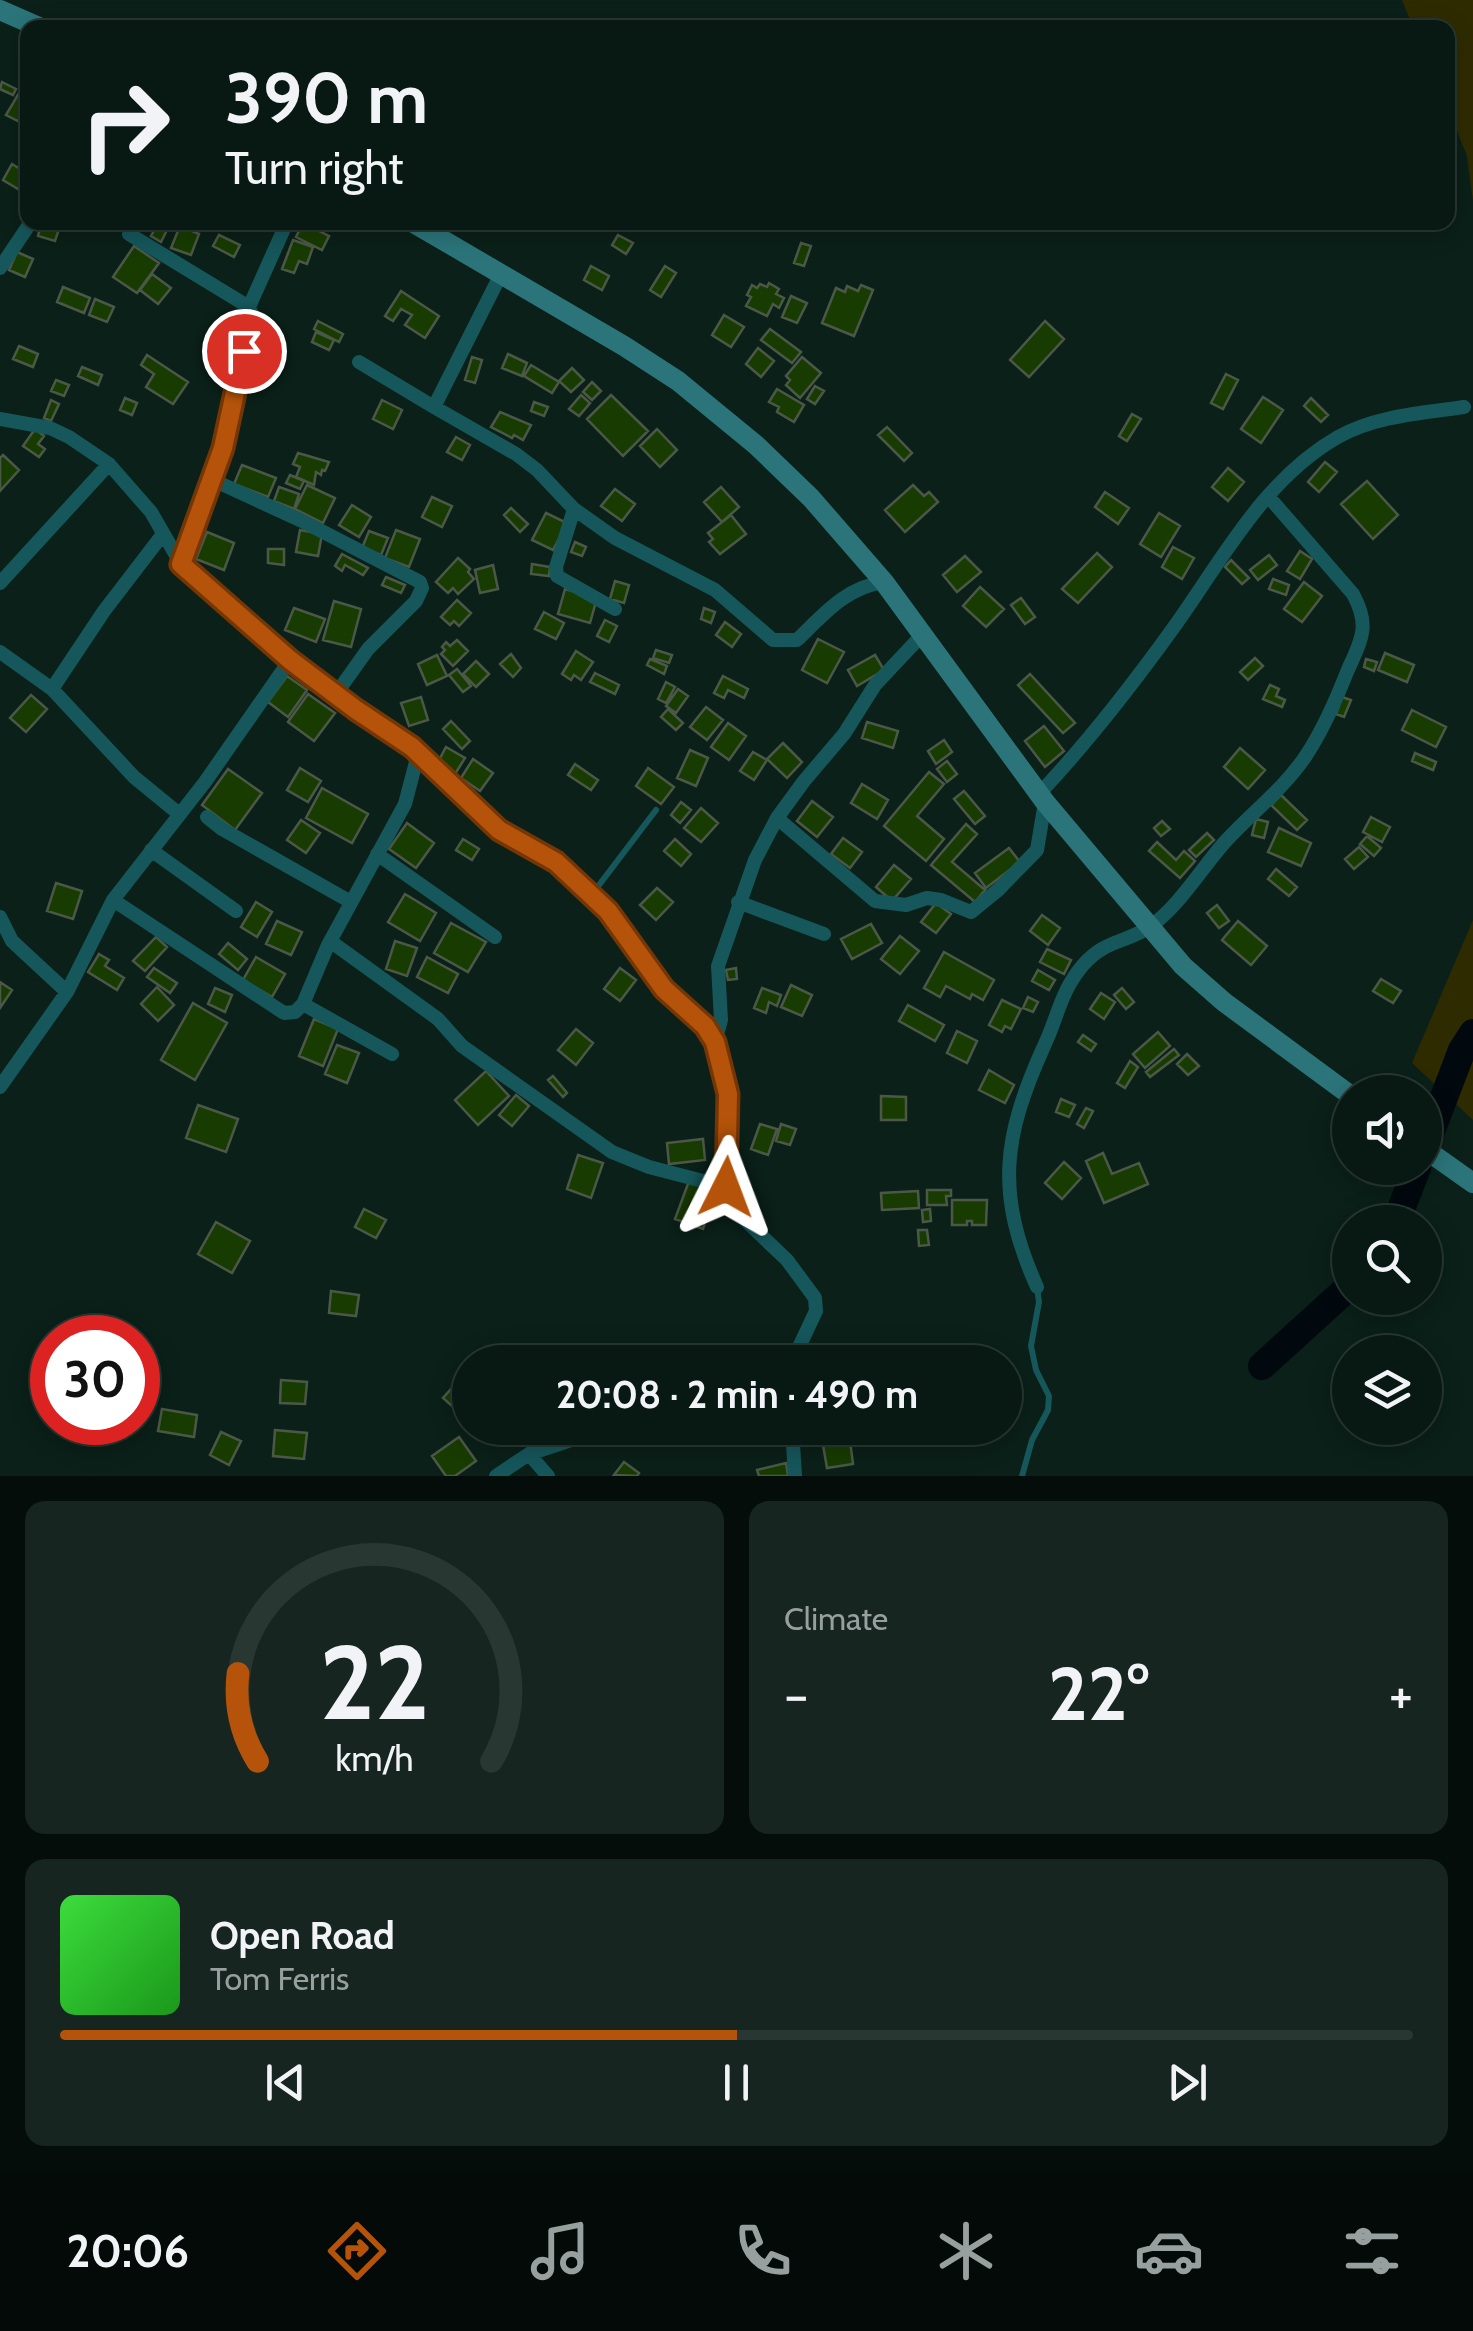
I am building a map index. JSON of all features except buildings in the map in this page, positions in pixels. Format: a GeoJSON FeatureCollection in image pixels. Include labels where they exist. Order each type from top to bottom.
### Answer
{"type":"FeatureCollection","features":[{"type":"Feature","properties":{"kind":"main road"},"geometry":{"type":"LineString","coordinates":[[0,10],[23,20]]}},
{"type":"Feature","properties":{"kind":"main road"},"geometry":{"type":"LineString","coordinates":[[426,230],[678,381],[756,445],[812,498],[884,582],[1042,798],[1148,928],[1224,1002],[1332,1082]]}},
{"type":"Feature","properties":{"kind":"main road"},"geometry":{"type":"LineString","coordinates":[[1442,1161],[1473,1183]]}},
{"type":"Feature","properties":{"kind":"street"},"geometry":{"type":"LineString","coordinates":[[2,262],[25,230]]}},
{"type":"Feature","properties":{"kind":"street"},"geometry":{"type":"LineString","coordinates":[[181,564],[213,480],[250,333],[250,307],[284,230]]}},
{"type":"Feature","properties":{"kind":"street"},"geometry":{"type":"LineString","coordinates":[[129,234],[250,307]]}},
{"type":"Feature","properties":{"kind":"street"},"geometry":{"type":"LineString","coordinates":[[434,407],[501,274]]}},
{"type":"Feature","properties":{"kind":"street"},"geometry":{"type":"LineString","coordinates":[[359,362],[516,454],[574,510],[615,538],[715,590],[773,640],[797,640],[843,597],[869,584],[884,582]]}},
{"type":"Feature","properties":{"kind":"street"},"geometry":{"type":"LineString","coordinates":[[778,818],[875,901],[906,906],[927,898],[971,912],[1037,850],[1042,798],[1268,496],[1316,451],[1342,435],[1385,419],[1464,407]]}},
{"type":"Feature","properties":{"kind":"street"},"geometry":{"type":"LineString","coordinates":[[0,420],[50,428],[108,464],[150,512],[181,564],[290,660],[412,747],[499,830],[556,862],[592,894],[629,936],[664,989],[705,1026],[715,1042],[728,1094],[726,1187],[746,1221],[787,1260],[815,1298],[816,1311],[800,1345]]}},
{"type":"Feature","properties":{"kind":"street"},"geometry":{"type":"LineString","coordinates":[[0,583],[108,464]]}},
{"type":"Feature","properties":{"kind":"street"},"geometry":{"type":"LineString","coordinates":[[213,480],[420,582],[422,588],[416,600],[368,649],[336,694]]}},
{"type":"Feature","properties":{"kind":"street"},"geometry":{"type":"LineString","coordinates":[[1037,1287],[1012,1212],[1008,1158],[1022,1096],[1046,1043],[1053,1016],[1080,968],[1100,947],[1148,928],[1196,881],[1224,843],[1306,756],[1332,710],[1364,630],[1362,612],[1352,594],[1268,496]]}},
{"type":"Feature","properties":{"kind":"street"},"geometry":{"type":"LineString","coordinates":[[574,510],[556,567],[557,576],[616,609]]}},
{"type":"Feature","properties":{"kind":"street"},"geometry":{"type":"LineString","coordinates":[[52,690],[104,610],[164,534]]}},
{"type":"Feature","properties":{"kind":"street"},"geometry":{"type":"LineString","coordinates":[[715,1042],[721,1020],[718,966],[755,860],[778,818],[844,734],[874,685],[922,634]]}},
{"type":"Feature","properties":{"kind":"street"},"geometry":{"type":"LineString","coordinates":[[0,652],[52,690],[134,777],[178,813]]}},
{"type":"Feature","properties":{"kind":"street"},"geometry":{"type":"LineString","coordinates":[[0,1087],[67,992],[113,900],[205,782],[290,660]]}},
{"type":"Feature","properties":{"kind":"street"},"geometry":{"type":"LineString","coordinates":[[113,900],[284,1013],[295,1012],[304,1004],[330,941],[405,804],[416,762],[412,747]]}},
{"type":"Feature","properties":{"kind":"street"},"geometry":{"type":"LineString","coordinates":[[207,817],[222,830],[351,902]]}},
{"type":"Feature","properties":{"kind":"street"},"geometry":{"type":"LineString","coordinates":[[151,850],[236,911]]}},
{"type":"Feature","properties":{"kind":"street"},"geometry":{"type":"LineString","coordinates":[[377,854],[495,937]]}},
{"type":"Feature","properties":{"kind":"street"},"geometry":{"type":"LineString","coordinates":[[738,902],[824,934]]}},
{"type":"Feature","properties":{"kind":"street"},"geometry":{"type":"LineString","coordinates":[[0,917],[12,941],[67,992]]}},
{"type":"Feature","properties":{"kind":"street"},"geometry":{"type":"LineString","coordinates":[[330,941],[438,1019],[462,1046],[612,1152],[649,1167],[726,1187]]}},
{"type":"Feature","properties":{"kind":"street"},"geometry":{"type":"LineString","coordinates":[[304,1004],[392,1054]]}},
{"type":"Feature","properties":{"kind":"street"},"geometry":{"type":"LineString","coordinates":[[496,1476],[530,1454],[557,1445]]}},
{"type":"Feature","properties":{"kind":"street"},"geometry":{"type":"LineString","coordinates":[[793,1445],[795,1476]]}},
{"type":"Feature","properties":{"kind":"street"},"geometry":{"type":"LineString","coordinates":[[530,1454],[548,1476]]}},
{"type":"Feature","properties":{"kind":"lane"},"geometry":{"type":"LineString","coordinates":[[592,894],[656,810]]}},
{"type":"Feature","properties":{"kind":"lane"},"geometry":{"type":"LineString","coordinates":[[1022,1476],[1050,1396],[1036,1370],[1031,1346],[1039,1302],[1037,1287]]}},
{"type":"Feature","properties":{"kind":"shaded area"},"geometry":{"type":"Polygon","coordinates":[[[1402,0],[1473,0],[1473,201],[1467,156],[1455,126],[1455,20],[1410,20],[1402,0]]]}},
{"type":"Feature","properties":{"kind":"shaded area"},"geometry":{"type":"Polygon","coordinates":[[[1473,920],[1473,1120],[1442,1091],[1442,1075],[1425,1075],[1412,1063],[1473,920]]]}},
{"type":"Feature","properties":{"kind":"waterway"},"geometry":{"type":"LineString","coordinates":[[1442,1102],[1462,1050],[1473,1033]]}},
{"type":"Feature","properties":{"kind":"waterway"},"geometry":{"type":"LineString","coordinates":[[1403,1205],[1410,1185]]}},
{"type":"Feature","properties":{"kind":"waterway"},"geometry":{"type":"LineString","coordinates":[[1262,1366],[1332,1302]]}},
{"type":"Feature","properties":{"kind":"route"},"geometry":{"type":"LineString","coordinates":[[244,351],[223,448],[181,564],[290,660],[412,747],[499,830],[556,862],[608,911],[664,989],[705,1026],[715,1042],[728,1094],[726,1187]]}}]}
